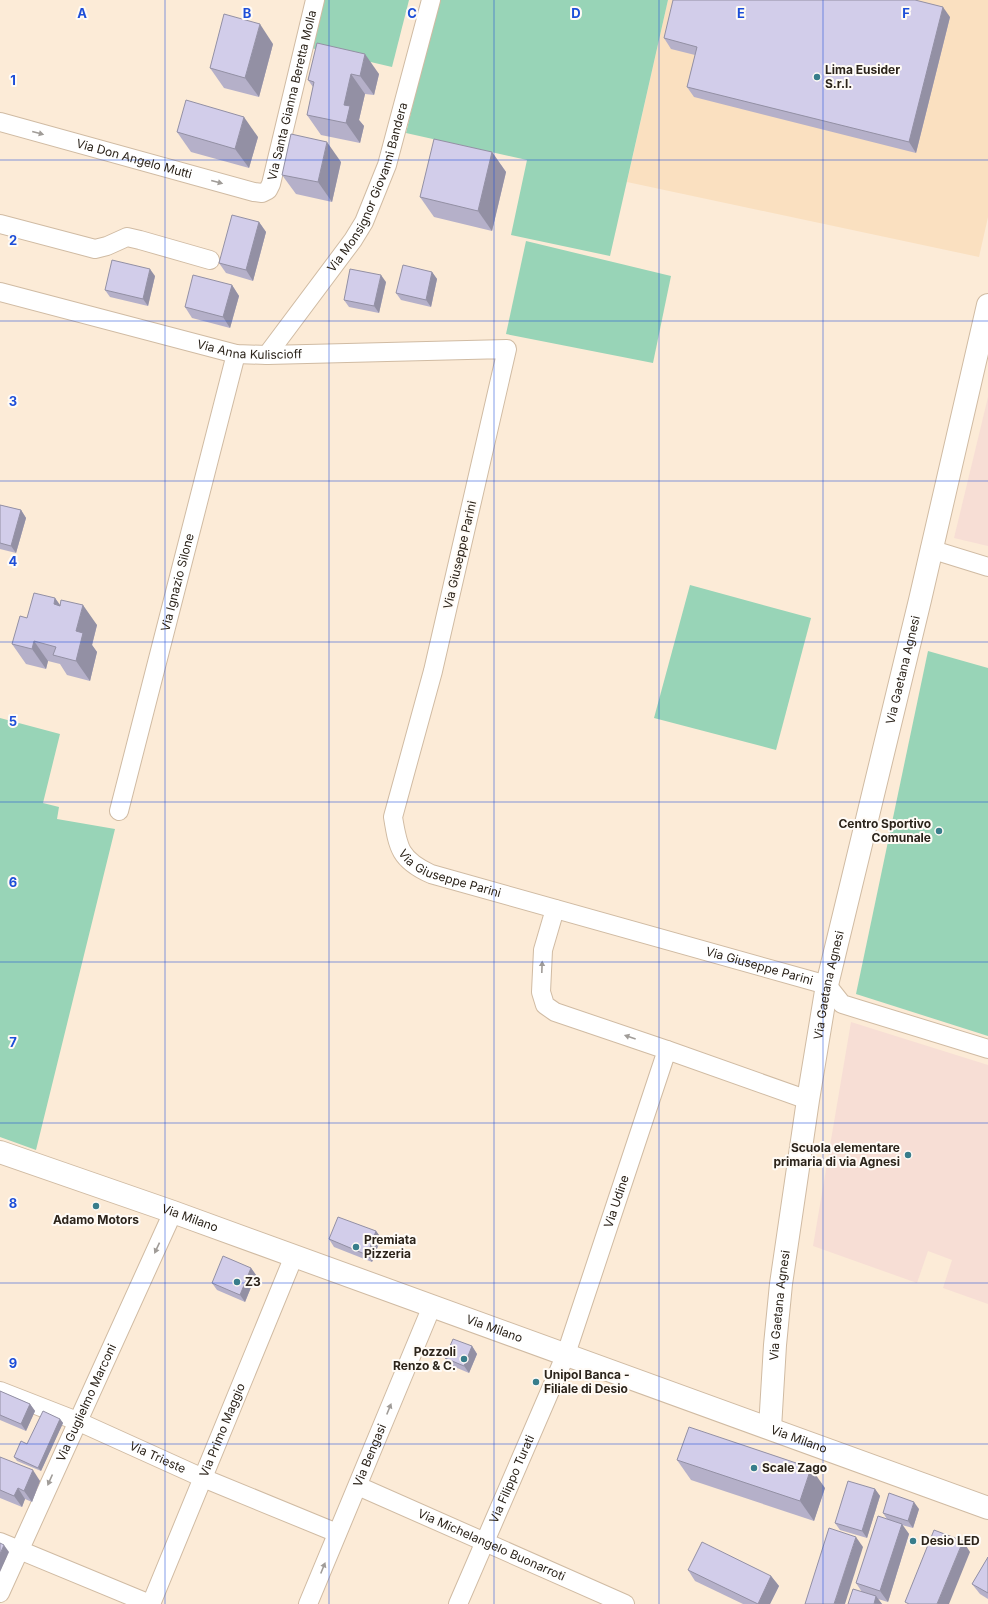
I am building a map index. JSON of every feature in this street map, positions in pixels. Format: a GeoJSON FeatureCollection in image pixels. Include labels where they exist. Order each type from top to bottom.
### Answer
{"type":"FeatureCollection","features":[{"type":"Feature","properties":{"kind":"street","name":"Via Santa Gianna Beretta Molla"},"geometry":{"type":"LineString","coordinates":[[268,190],[271,184],[315,0]]}},
{"type":"Feature","properties":{"kind":"street","name":"Via Monsignor Giovanni Bandera"},"geometry":{"type":"LineString","coordinates":[[267,355],[353,240],[364,222],[388,165],[431,0]]}},
{"type":"Feature","properties":{"kind":"street","name":"Via Don Angelo Mutti"},"geometry":{"type":"LineString","coordinates":[[0,122],[254,192],[262,193],[268,190]]}},
{"type":"Feature","properties":{"kind":"street"},"geometry":{"type":"LineString","coordinates":[[0,224],[95,249],[128,238],[210,260]]}},
{"type":"Feature","properties":{"kind":"street","name":"Via Anna Kuliscioff"},"geometry":{"type":"LineString","coordinates":[[0,292],[236,354],[267,355],[507,349]]}},
{"type":"Feature","properties":{"kind":"street","name":"Via Gaetana Agnesi"},"geometry":{"type":"LineString","coordinates":[[770,1428],[779,1297],[808,1100],[828,985],[920,600],[930,549],[988,305]]}},
{"type":"Feature","properties":{"kind":"street","name":"Via Giuseppe Parini"},"geometry":{"type":"LineString","coordinates":[[507,349],[433,671],[393,817],[396,838],[402,852],[415,866],[431,874],[828,985],[842,1004],[988,1049]]}},
{"type":"Feature","properties":{"kind":"street","name":"Via Ignazio Silone"},"geometry":{"type":"LineString","coordinates":[[119,811],[236,354]]}},
{"type":"Feature","properties":{"kind":"street"},"geometry":{"type":"LineString","coordinates":[[930,549],[988,567]]}},
{"type":"Feature","properties":{"kind":"street"},"geometry":{"type":"LineString","coordinates":[[555,909],[543,950],[541,992],[545,1005],[556,1012],[808,1100]]}},
{"type":"Feature","properties":{"kind":"street","name":"Via Udine"},"geometry":{"type":"LineString","coordinates":[[566,1354],[667,1050]]}},
{"type":"Feature","properties":{"kind":"street","name":"Via Milano"},"geometry":{"type":"LineString","coordinates":[[0,1152],[173,1212],[988,1508]]}},
{"type":"Feature","properties":{"kind":"street","name":"Via Guglielmo Marconi"},"geometry":{"type":"LineString","coordinates":[[0,1592],[173,1212]]}},
{"type":"Feature","properties":{"kind":"street","name":"Via Primo Maggio"},"geometry":{"type":"LineString","coordinates":[[150,1604],[294,1256]]}},
{"type":"Feature","properties":{"kind":"street","name":"Via Bengasi"},"geometry":{"type":"LineString","coordinates":[[308,1604],[432,1306]]}},
{"type":"Feature","properties":{"kind":"street","name":"Via Filippo Turati"},"geometry":{"type":"LineString","coordinates":[[458,1604],[566,1354]]}},
{"type":"Feature","properties":{"kind":"street","name":"Via Trieste"},"geometry":{"type":"LineString","coordinates":[[0,1391],[77,1421],[203,1478],[337,1533]]}},
{"type":"Feature","properties":{"kind":"street","name":"Via Michelangelo Buonarroti"},"geometry":{"type":"LineString","coordinates":[[358,1486],[625,1604]]}},
{"type":"Feature","properties":{"kind":"street"},"geometry":{"type":"LineString","coordinates":[[0,1542],[150,1604]]}},
{"type":"Feature","properties":{"kind":"shaded area"},"geometry":{"type":"Polygon","coordinates":[[[668,0],[988,0],[988,217],[979,257],[627,182],[668,0]]]}},
{"type":"Feature","properties":{"kind":"shaded area"},"geometry":{"type":"Polygon","coordinates":[[[988,397],[988,546],[954,538],[988,397]]]}},
{"type":"Feature","properties":{"kind":"shaded area","name":"Scuola elementare primaria di via Agnesi"},"geometry":{"type":"Polygon","coordinates":[[[851,1022],[988,1065],[988,1304],[943,1288],[952,1260],[928,1251],[917,1283],[813,1246],[851,1022]]]}},
{"type":"Feature","properties":{"kind":"green space"},"geometry":{"type":"Polygon","coordinates":[[[322,0],[409,0],[392,67],[311,48],[322,0]]]}},
{"type":"Feature","properties":{"kind":"green space"},"geometry":{"type":"Polygon","coordinates":[[[438,0],[668,0],[610,256],[511,235],[527,160],[406,133],[438,0]]]}},
{"type":"Feature","properties":{"kind":"green space"},"geometry":{"type":"Polygon","coordinates":[[[526,241],[671,276],[653,363],[506,334],[526,241]]]}},
{"type":"Feature","properties":{"kind":"green space"},"geometry":{"type":"Polygon","coordinates":[[[690,585],[811,618],[776,750],[654,718],[690,585]]]}},
{"type":"Feature","properties":{"kind":"green space","name":"Centro Sportivo Comunale"},"geometry":{"type":"Polygon","coordinates":[[[928,651],[988,668],[988,1036],[856,994],[928,651]]]}},
{"type":"Feature","properties":{"kind":"green space"},"geometry":{"type":"Polygon","coordinates":[[[0,718],[60,734],[43,803],[59,807],[57,819],[115,829],[36,1150],[0,1137],[0,718]]]}},
{"type":"Feature","properties":{"kind":"building","name":"Lima Eusider S.r.l."},"geometry":{"type":"Polygon","coordinates":[[[673,0],[915,0],[943,7],[909,142],[687,87],[697,47],[664,38],[673,0]]]}},
{"type":"Feature","properties":{"kind":"building"},"geometry":{"type":"Polygon","coordinates":[[[224,14],[260,24],[245,78],[210,68],[224,14]]]}},
{"type":"Feature","properties":{"kind":"building"},"geometry":{"type":"Polygon","coordinates":[[[317,43],[365,54],[360,76],[351,74],[344,105],[350,106],[346,123],[307,115],[314,82],[308,80],[317,43]]]}},
{"type":"Feature","properties":{"kind":"building"},"geometry":{"type":"Polygon","coordinates":[[[186,100],[244,117],[235,149],[177,132],[186,100]]]}},
{"type":"Feature","properties":{"kind":"building"},"geometry":{"type":"Polygon","coordinates":[[[291,134],[327,142],[318,182],[282,175],[291,134]]]}},
{"type":"Feature","properties":{"kind":"building"},"geometry":{"type":"Polygon","coordinates":[[[434,139],[492,152],[478,211],[420,197],[434,139]]]}},
{"type":"Feature","properties":{"kind":"building"},"geometry":{"type":"Polygon","coordinates":[[[232,215],[259,222],[246,270],[219,263],[232,215]]]}},
{"type":"Feature","properties":{"kind":"building"},"geometry":{"type":"Polygon","coordinates":[[[112,260],[150,269],[143,299],[105,290],[112,260]]]}},
{"type":"Feature","properties":{"kind":"building"},"geometry":{"type":"Polygon","coordinates":[[[403,265],[432,272],[426,300],[396,293],[403,265]]]}},
{"type":"Feature","properties":{"kind":"building"},"geometry":{"type":"Polygon","coordinates":[[[350,269],[381,275],[374,306],[344,300],[350,269]]]}},
{"type":"Feature","properties":{"kind":"building"},"geometry":{"type":"Polygon","coordinates":[[[193,275],[232,285],[223,317],[185,307],[193,275]]]}},
{"type":"Feature","properties":{"kind":"building"},"geometry":{"type":"Polygon","coordinates":[[[0,505],[21,510],[11,546],[0,543],[0,505]]]}},
{"type":"Feature","properties":{"kind":"building"},"geometry":{"type":"Polygon","coordinates":[[[34,593],[55,598],[54,604],[60,606],[61,600],[83,605],[76,631],[83,633],[76,661],[53,655],[56,647],[34,641],[32,649],[12,644],[20,616],[27,618],[34,593]]]}},
{"type":"Feature","properties":{"kind":"building"},"geometry":{"type":"Polygon","coordinates":[[[338,1217],[376,1231],[367,1255],[329,1239],[338,1217]]]}},
{"type":"Feature","properties":{"kind":"building","name":"Z3"},"geometry":{"type":"Polygon","coordinates":[[[223,1256],[251,1268],[240,1295],[212,1283],[223,1256]]]}},
{"type":"Feature","properties":{"kind":"building"},"geometry":{"type":"Polygon","coordinates":[[[453,1339],[472,1346],[464,1366],[445,1358],[453,1339]]]}},
{"type":"Feature","properties":{"kind":"building"},"geometry":{"type":"Polygon","coordinates":[[[0,1391],[30,1404],[21,1424],[0,1415],[0,1391]]]}},
{"type":"Feature","properties":{"kind":"building"},"geometry":{"type":"Polygon","coordinates":[[[43,1411],[60,1419],[38,1468],[14,1457],[21,1441],[27,1444],[43,1411]]]}},
{"type":"Feature","properties":{"kind":"building"},"geometry":{"type":"Polygon","coordinates":[[[689,1427],[811,1468],[800,1501],[677,1460],[689,1427]]]}},
{"type":"Feature","properties":{"kind":"building"},"geometry":{"type":"Polygon","coordinates":[[[0,1457],[33,1470],[24,1491],[18,1488],[14,1496],[0,1490],[0,1457]]]}},
{"type":"Feature","properties":{"kind":"building"},"geometry":{"type":"Polygon","coordinates":[[[848,1481],[875,1489],[862,1531],[835,1523],[848,1481]]]}},
{"type":"Feature","properties":{"kind":"building"},"geometry":{"type":"Polygon","coordinates":[[[889,1493],[914,1502],[908,1521],[883,1513],[889,1493]]]}},
{"type":"Feature","properties":{"kind":"building"},"geometry":{"type":"Polygon","coordinates":[[[878,1516],[902,1524],[880,1591],[856,1583],[878,1516]]]}},
{"type":"Feature","properties":{"kind":"building"},"geometry":{"type":"Polygon","coordinates":[[[829,1528],[856,1537],[834,1604],[805,1604],[829,1528]]]}},
{"type":"Feature","properties":{"kind":"building"},"geometry":{"type":"Polygon","coordinates":[[[934,1530],[963,1541],[937,1604],[909,1604],[905,1602],[934,1530]]]}},
{"type":"Feature","properties":{"kind":"building"},"geometry":{"type":"Polygon","coordinates":[[[702,1542],[771,1576],[758,1604],[688,1570],[702,1542]]]}},
{"type":"Feature","properties":{"kind":"building"},"geometry":{"type":"Polygon","coordinates":[[[0,1543],[4,1545],[0,1554],[0,1543]]]}},
{"type":"Feature","properties":{"kind":"building"},"geometry":{"type":"Polygon","coordinates":[[[988,1557],[988,1593],[972,1584],[988,1557]]]}},
{"type":"Feature","properties":{"kind":"building"},"geometry":{"type":"Polygon","coordinates":[[[853,1589],[876,1596],[874,1604],[848,1604],[853,1589]]]}},
{"type":"Feature","properties":{"kind":"place","name":"Lima Eusider S.r.l."},"geometry":{"type":"Point","coordinates":[817,77]}},
{"type":"Feature","properties":{"kind":"place","name":"Centro Sportivo Comunale"},"geometry":{"type":"Point","coordinates":[939,831]}},
{"type":"Feature","properties":{"kind":"place","name":"Scuola elementare primaria di via Agnesi"},"geometry":{"type":"Point","coordinates":[908,1155]}},
{"type":"Feature","properties":{"kind":"place","name":"Adamo Motors"},"geometry":{"type":"Point","coordinates":[96,1206]}},
{"type":"Feature","properties":{"kind":"place","name":"Premiata Pizzeria"},"geometry":{"type":"Point","coordinates":[356,1247]}},
{"type":"Feature","properties":{"kind":"place","name":"Z3"},"geometry":{"type":"Point","coordinates":[237,1282]}},
{"type":"Feature","properties":{"kind":"place","name":"Pozzoli Renzo & C."},"geometry":{"type":"Point","coordinates":[464,1359]}},
{"type":"Feature","properties":{"kind":"place","name":"Unipol Banca - Filiale di Desio"},"geometry":{"type":"Point","coordinates":[536,1382]}},
{"type":"Feature","properties":{"kind":"place","name":"Scale Zago"},"geometry":{"type":"Point","coordinates":[754,1468]}},
{"type":"Feature","properties":{"kind":"place","name":"Desio LED"},"geometry":{"type":"Point","coordinates":[913,1541]}}]}
